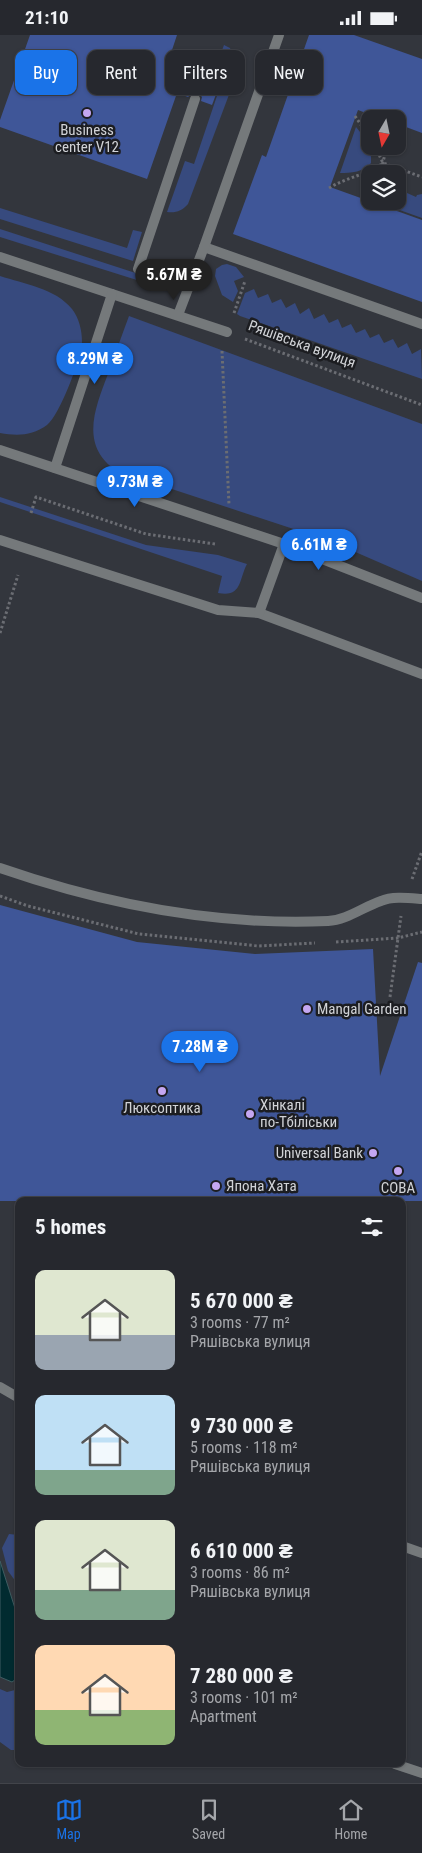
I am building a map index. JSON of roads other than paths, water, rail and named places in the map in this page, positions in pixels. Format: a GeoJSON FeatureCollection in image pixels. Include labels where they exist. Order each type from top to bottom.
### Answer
{"type":"FeatureCollection","features":[{"type":"Feature","properties":{"kind":"street"},"geometry":{"type":"LineString","coordinates":[[178,315],[279,35]]}},
{"type":"Feature","properties":{"kind":"street"},"geometry":{"type":"LineString","coordinates":[[138,269],[195,99]]}},
{"type":"Feature","properties":{"kind":"street"},"geometry":{"type":"LineString","coordinates":[[204,247],[422,324]]}},
{"type":"Feature","properties":{"kind":"street","name":"Ряшівська вулиця"},"geometry":{"type":"LineString","coordinates":[[0,257],[227,332]]}},
{"type":"Feature","properties":{"kind":"street"},"geometry":{"type":"LineString","coordinates":[[55,468],[112,294]]}},
{"type":"Feature","properties":{"kind":"street"},"geometry":{"type":"LineString","coordinates":[[0,450],[284,544],[422,598]]}},
{"type":"Feature","properties":{"kind":"street"},"geometry":{"type":"LineString","coordinates":[[0,539],[211,608],[259,613],[422,674]]}},
{"type":"Feature","properties":{"kind":"street"},"geometry":{"type":"LineString","coordinates":[[259,613],[284,544]]}},
{"type":"Feature","properties":{"kind":"street"},"geometry":{"type":"LineString","coordinates":[[0,868],[30,879],[95,896],[161,910],[230,919],[302,922],[331,921],[351,915],[382,900],[422,899]]}},
{"type":"Feature","properties":{"kind":"street"},"geometry":{"type":"LineString","coordinates":[[0,1387],[15,1396]]}},
{"type":"Feature","properties":{"kind":"street"},"geometry":{"type":"LineString","coordinates":[[406,1547],[422,1553]]}},
{"type":"Feature","properties":{"kind":"street"},"geometry":{"type":"LineString","coordinates":[[404,1767],[422,1773]]}},
{"type":"Feature","properties":{"kind":"place","name":"Business center V12"},"geometry":{"type":"Point","coordinates":[87,113]}},
{"type":"Feature","properties":{"kind":"place","name":"Mangal Garden"},"geometry":{"type":"Point","coordinates":[307,1009]}},
{"type":"Feature","properties":{"kind":"place","name":"Люксоптика"},"geometry":{"type":"Point","coordinates":[162,1091]}},
{"type":"Feature","properties":{"kind":"place","name":"Хінкалі по-Тбіліськи"},"geometry":{"type":"Point","coordinates":[250,1114]}},
{"type":"Feature","properties":{"kind":"place","name":"Universal Bank"},"geometry":{"type":"Point","coordinates":[373,1153]}},
{"type":"Feature","properties":{"kind":"place","name":"СОВА"},"geometry":{"type":"Point","coordinates":[398,1171]}},
{"type":"Feature","properties":{"kind":"place","name":"Япона Хата"},"geometry":{"type":"Point","coordinates":[216,1186]}}]}
